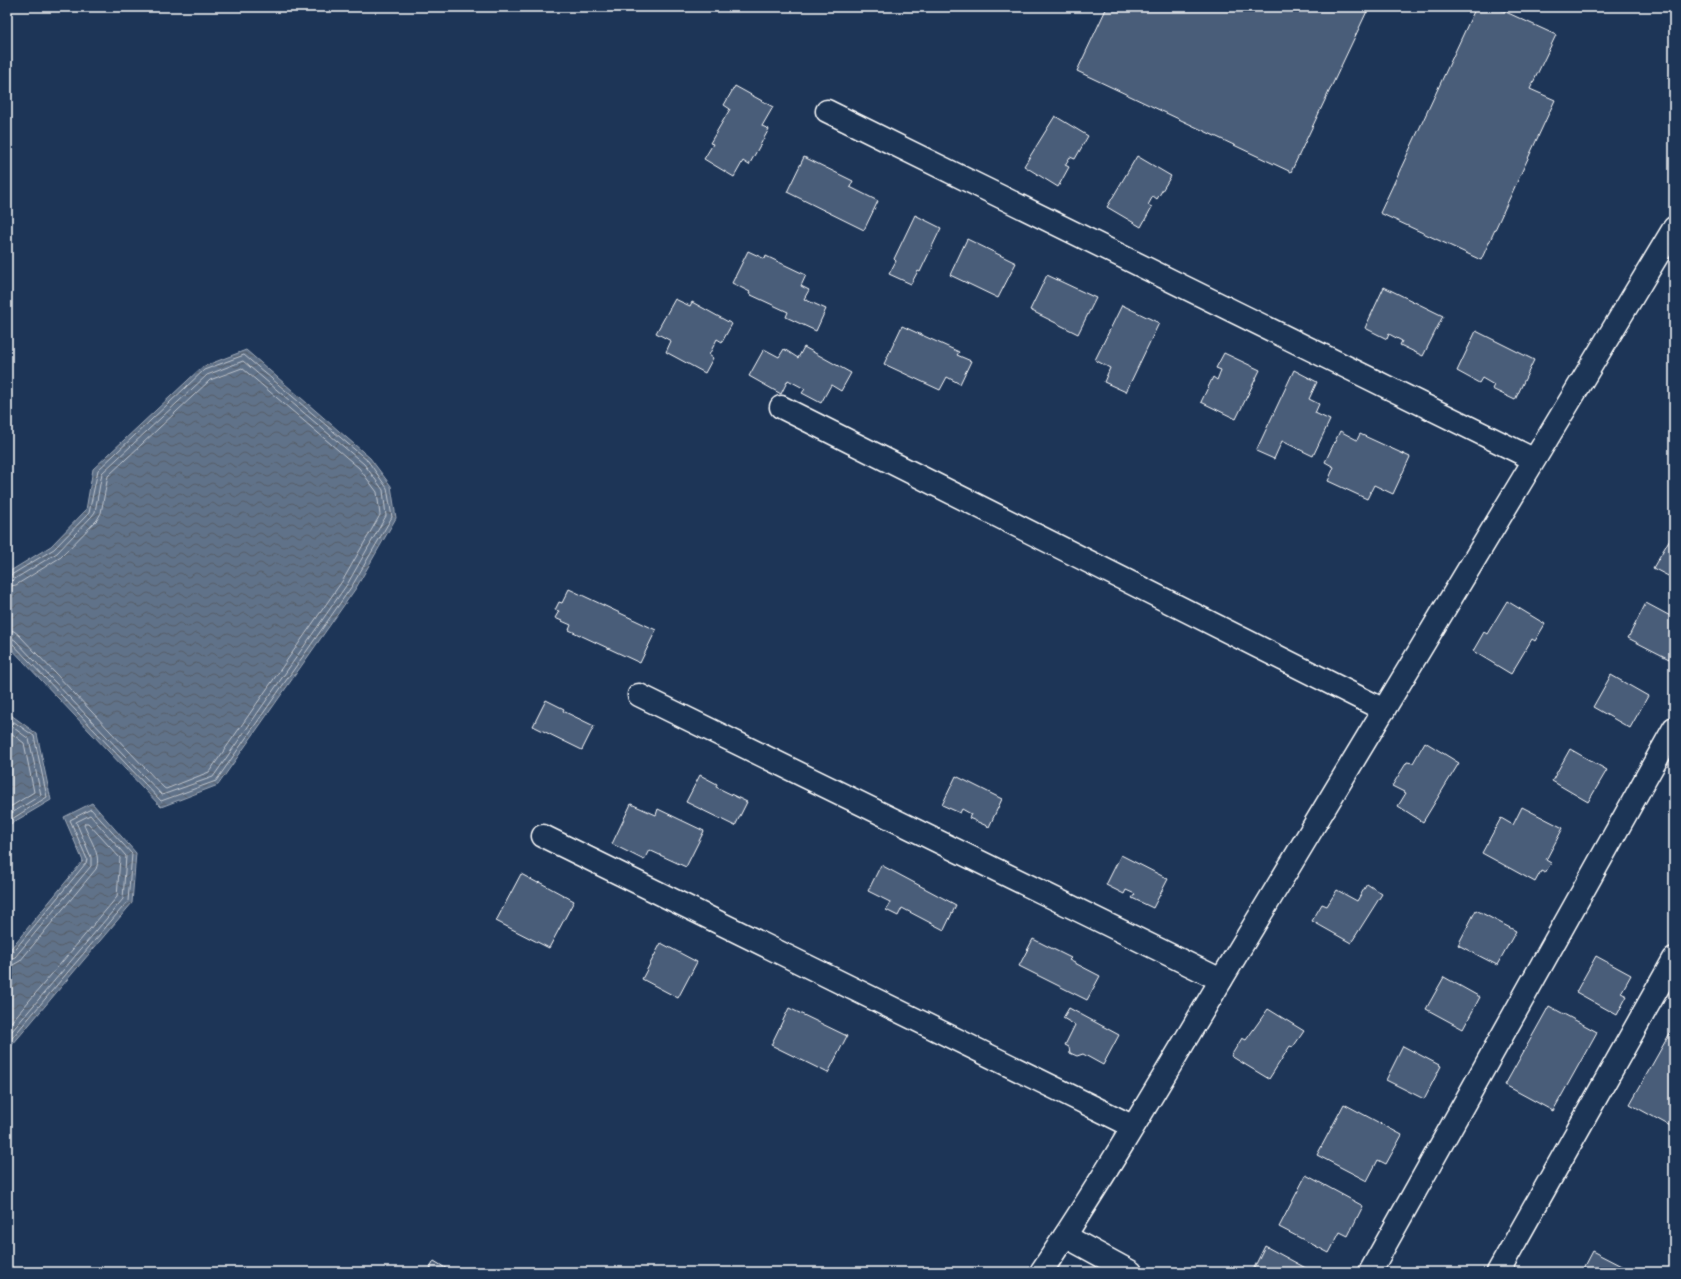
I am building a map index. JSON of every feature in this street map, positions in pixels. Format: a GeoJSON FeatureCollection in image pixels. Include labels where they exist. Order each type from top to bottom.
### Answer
{"type":"FeatureCollection","features":[{"type":"Feature","properties":{"kind":"street"},"geometry":{"type":"LineString","coordinates":[[827,111],[1533,459]]}},
{"type":"Feature","properties":{"kind":"street"},"geometry":{"type":"LineString","coordinates":[[1041,1272],[1065,1236],[1221,980],[1533,459],[1674,228]]}},
{"type":"Feature","properties":{"kind":"street"},"geometry":{"type":"LineString","coordinates":[[782,407],[1384,710]]}},
{"type":"Feature","properties":{"kind":"street"},"geometry":{"type":"LineString","coordinates":[[639,695],[1221,980]]}},
{"type":"Feature","properties":{"kind":"street"},"geometry":{"type":"LineString","coordinates":[[1370,1272],[1674,728]]}},
{"type":"Feature","properties":{"kind":"street"},"geometry":{"type":"LineString","coordinates":[[543,836],[1132,1126]]}},
{"type":"Feature","properties":{"kind":"street"},"geometry":{"type":"LineString","coordinates":[[1498,1272],[1674,959]]}},
{"type":"Feature","properties":{"kind":"street"},"geometry":{"type":"LineString","coordinates":[[1065,1236],[1131,1272]]}},
{"type":"Feature","properties":{"kind":"water"},"geometry":{"type":"Polygon","coordinates":[[[246,350],[370,458],[391,486],[396,518],[356,588],[218,785],[161,807],[7,644],[7,573],[51,546],[86,510],[93,469],[202,367],[246,350]]]}},
{"type":"Feature","properties":{"kind":"water"},"geometry":{"type":"Polygon","coordinates":[[[7,712],[37,734],[51,800],[7,826],[7,712]]]}},
{"type":"Feature","properties":{"kind":"water"},"geometry":{"type":"Polygon","coordinates":[[[92,803],[136,853],[132,903],[7,1051],[7,953],[83,861],[64,817],[92,803]]]}},
{"type":"Feature","properties":{"kind":"building"},"geometry":{"type":"Polygon","coordinates":[[[1107,7],[1369,7],[1291,172],[1077,71],[1107,7]]]}},
{"type":"Feature","properties":{"kind":"building"},"geometry":{"type":"Polygon","coordinates":[[[1476,7],[1495,7],[1556,35],[1530,89],[1555,100],[1481,260],[1380,213],[1476,7]]]}},
{"type":"Feature","properties":{"kind":"building"},"geometry":{"type":"Polygon","coordinates":[[[735,86],[773,107],[762,126],[769,129],[749,165],[743,161],[734,177],[704,159],[713,144],[710,143],[730,109],[724,105],[735,86]]]}},
{"type":"Feature","properties":{"kind":"building"},"geometry":{"type":"Polygon","coordinates":[[[1055,116],[1088,136],[1075,159],[1070,157],[1065,165],[1069,167],[1058,187],[1024,166],[1055,116]]]}},
{"type":"Feature","properties":{"kind":"building"},"geometry":{"type":"Polygon","coordinates":[[[1137,156],[1171,176],[1157,199],[1153,196],[1148,205],[1152,207],[1141,227],[1107,207],[1137,156]]]}},
{"type":"Feature","properties":{"kind":"building"},"geometry":{"type":"Polygon","coordinates":[[[804,157],[853,181],[850,187],[878,201],[864,230],[787,192],[804,157]]]}},
{"type":"Feature","properties":{"kind":"building"},"geometry":{"type":"Polygon","coordinates":[[[915,215],[941,228],[920,272],[918,271],[911,284],[889,274],[896,261],[894,259],[915,215]]]}},
{"type":"Feature","properties":{"kind":"building"},"geometry":{"type":"Polygon","coordinates":[[[967,239],[1016,263],[998,298],[950,275],[967,239]]]}},
{"type":"Feature","properties":{"kind":"building"},"geometry":{"type":"Polygon","coordinates":[[[748,251],[765,259],[766,256],[806,275],[801,286],[809,290],[804,299],[826,309],[816,331],[786,317],[788,312],[749,294],[750,292],[732,283],[748,251]]]}},
{"type":"Feature","properties":{"kind":"building"},"geometry":{"type":"Polygon","coordinates":[[[1047,275],[1096,298],[1078,334],[1030,310],[1047,275]]]}},
{"type":"Feature","properties":{"kind":"building"},"geometry":{"type":"Polygon","coordinates":[[[1384,287],[1443,316],[1423,356],[1400,345],[1402,341],[1389,334],[1387,339],[1365,328],[1384,287]]]}},
{"type":"Feature","properties":{"kind":"building"},"geometry":{"type":"Polygon","coordinates":[[[675,299],[690,306],[692,302],[732,324],[722,342],[717,339],[709,355],[713,358],[705,373],[666,352],[671,341],[656,333],[675,299]]]}},
{"type":"Feature","properties":{"kind":"building"},"geometry":{"type":"Polygon","coordinates":[[[1122,305],[1159,323],[1126,392],[1104,382],[1110,368],[1095,360],[1122,305]]]}},
{"type":"Feature","properties":{"kind":"building"},"geometry":{"type":"Polygon","coordinates":[[[902,326],[959,352],[957,355],[971,361],[960,384],[947,377],[940,390],[884,364],[902,326]]]}},
{"type":"Feature","properties":{"kind":"building"},"geometry":{"type":"Polygon","coordinates":[[[1476,331],[1534,360],[1515,400],[1492,389],[1494,385],[1482,378],[1479,383],[1457,371],[1476,331]]]}},
{"type":"Feature","properties":{"kind":"building"},"geometry":{"type":"Polygon","coordinates":[[[804,347],[851,373],[841,391],[831,385],[821,403],[802,393],[805,389],[788,380],[781,394],[749,376],[764,349],[779,357],[784,349],[798,358],[804,347]]]}},
{"type":"Feature","properties":{"kind":"building"},"geometry":{"type":"Polygon","coordinates":[[[1224,353],[1260,370],[1236,419],[1201,402],[1213,377],[1217,380],[1221,370],[1216,368],[1224,353]]]}},
{"type":"Feature","properties":{"kind":"building"},"geometry":{"type":"Polygon","coordinates":[[[1294,370],[1317,382],[1309,399],[1319,404],[1315,413],[1330,420],[1313,456],[1282,441],[1274,459],[1256,451],[1294,370]]]}},
{"type":"Feature","properties":{"kind":"building"},"geometry":{"type":"Polygon","coordinates":[[[1340,431],[1357,440],[1360,434],[1410,457],[1393,494],[1374,485],[1367,499],[1328,481],[1334,467],[1325,462],[1340,431]]]}},
{"type":"Feature","properties":{"kind":"building"},"geometry":{"type":"Polygon","coordinates":[[[1671,537],[1674,539],[1674,579],[1653,568],[1671,537]]]}},
{"type":"Feature","properties":{"kind":"building"},"geometry":{"type":"Polygon","coordinates":[[[569,589],[656,630],[640,663],[569,630],[571,625],[555,618],[559,611],[555,610],[559,602],[562,603],[569,589]]]}},
{"type":"Feature","properties":{"kind":"building"},"geometry":{"type":"Polygon","coordinates":[[[1507,601],[1545,624],[1535,641],[1532,639],[1511,674],[1473,651],[1484,632],[1487,634],[1507,601]]]}},
{"type":"Feature","properties":{"kind":"building"},"geometry":{"type":"Polygon","coordinates":[[[1646,603],[1674,618],[1674,650],[1669,659],[1628,638],[1646,603]]]}},
{"type":"Feature","properties":{"kind":"building"},"geometry":{"type":"Polygon","coordinates":[[[1611,675],[1648,696],[1630,728],[1593,707],[1611,675]]]}},
{"type":"Feature","properties":{"kind":"building"},"geometry":{"type":"Polygon","coordinates":[[[546,700],[564,709],[563,711],[594,726],[582,750],[533,726],[546,700]]]}},
{"type":"Feature","properties":{"kind":"building"},"geometry":{"type":"Polygon","coordinates":[[[1425,742],[1459,763],[1423,822],[1398,806],[1406,793],[1392,786],[1407,762],[1413,763],[1425,742]]]}},
{"type":"Feature","properties":{"kind":"building"},"geometry":{"type":"Polygon","coordinates":[[[1570,749],[1607,770],[1588,802],[1552,781],[1570,749]]]}},
{"type":"Feature","properties":{"kind":"building"},"geometry":{"type":"Polygon","coordinates":[[[700,775],[717,784],[716,787],[747,802],[735,826],[686,802],[700,775]]]}},
{"type":"Feature","properties":{"kind":"building"},"geometry":{"type":"Polygon","coordinates":[[[956,776],[1002,799],[989,827],[969,818],[971,814],[962,809],[960,813],[942,805],[956,776]]]}},
{"type":"Feature","properties":{"kind":"building"},"geometry":{"type":"Polygon","coordinates":[[[631,804],[656,815],[658,809],[704,831],[686,867],[649,850],[644,860],[612,844],[631,804]]]}},
{"type":"Feature","properties":{"kind":"building"},"geometry":{"type":"Polygon","coordinates":[[[1522,807],[1563,828],[1546,860],[1551,863],[1545,873],[1541,871],[1535,882],[1482,853],[1501,818],[1513,825],[1522,807]]]}},
{"type":"Feature","properties":{"kind":"building"},"geometry":{"type":"Polygon","coordinates":[[[1121,855],[1168,879],[1153,908],[1132,898],[1135,894],[1126,890],[1124,894],[1106,885],[1121,855]]]}},
{"type":"Feature","properties":{"kind":"building"},"geometry":{"type":"Polygon","coordinates":[[[881,865],[956,905],[944,930],[902,908],[898,916],[886,910],[890,902],[868,891],[881,865]]]}},
{"type":"Feature","properties":{"kind":"building"},"geometry":{"type":"Polygon","coordinates":[[[521,874],[574,901],[549,948],[496,921],[521,874]]]}},
{"type":"Feature","properties":{"kind":"building"},"geometry":{"type":"Polygon","coordinates":[[[1367,884],[1382,894],[1351,943],[1312,921],[1322,904],[1327,906],[1337,890],[1357,901],[1367,884]]]}},
{"type":"Feature","properties":{"kind":"building"},"geometry":{"type":"Polygon","coordinates":[[[1476,910],[1516,931],[1497,965],[1458,945],[1476,910]]]}},
{"type":"Feature","properties":{"kind":"building"},"geometry":{"type":"Polygon","coordinates":[[[1033,939],[1071,958],[1069,960],[1100,976],[1087,1000],[1019,966],[1033,939]]]}},
{"type":"Feature","properties":{"kind":"building"},"geometry":{"type":"Polygon","coordinates":[[[661,943],[697,962],[678,998],[642,979],[661,943]]]}},
{"type":"Feature","properties":{"kind":"building"},"geometry":{"type":"Polygon","coordinates":[[[1596,956],[1631,975],[1621,993],[1627,996],[1617,1015],[1576,992],[1596,956]]]}},
{"type":"Feature","properties":{"kind":"building"},"geometry":{"type":"Polygon","coordinates":[[[1444,977],[1480,997],[1463,1029],[1426,1009],[1444,977]]]}},
{"type":"Feature","properties":{"kind":"building"},"geometry":{"type":"Polygon","coordinates":[[[1549,1006],[1597,1032],[1553,1111],[1505,1085],[1549,1006]]]}},
{"type":"Feature","properties":{"kind":"building"},"geometry":{"type":"Polygon","coordinates":[[[789,1008],[847,1036],[828,1073],[771,1045],[789,1008]]]}},
{"type":"Feature","properties":{"kind":"building"},"geometry":{"type":"Polygon","coordinates":[[[1069,1008],[1119,1035],[1103,1065],[1083,1054],[1077,1056],[1070,1053],[1069,1047],[1065,1045],[1075,1025],[1063,1018],[1069,1008]]]}},
{"type":"Feature","properties":{"kind":"building"},"geometry":{"type":"Polygon","coordinates":[[[1268,1009],[1304,1031],[1293,1047],[1290,1046],[1269,1079],[1231,1056],[1242,1038],[1246,1040],[1268,1009]]]}},
{"type":"Feature","properties":{"kind":"building"},"geometry":{"type":"Polygon","coordinates":[[[1670,1033],[1674,1036],[1674,1128],[1630,1104],[1670,1033]]]}},
{"type":"Feature","properties":{"kind":"building"},"geometry":{"type":"Polygon","coordinates":[[[1403,1046],[1441,1066],[1424,1099],[1386,1080],[1403,1046]]]}},
{"type":"Feature","properties":{"kind":"building"},"geometry":{"type":"Polygon","coordinates":[[[1344,1104],[1402,1135],[1386,1164],[1378,1160],[1367,1181],[1317,1155],[1344,1104]]]}},
{"type":"Feature","properties":{"kind":"building"},"geometry":{"type":"Polygon","coordinates":[[[1306,1175],[1363,1206],[1348,1236],[1340,1232],[1329,1253],[1279,1227],[1306,1175]]]}},
{"type":"Feature","properties":{"kind":"building"},"geometry":{"type":"Polygon","coordinates":[[[1265,1246],[1313,1272],[1252,1272],[1265,1246]]]}},
{"type":"Feature","properties":{"kind":"building"},"geometry":{"type":"Polygon","coordinates":[[[1592,1251],[1633,1272],[1581,1272],[1592,1251]]]}},
{"type":"Feature","properties":{"kind":"building"},"geometry":{"type":"Polygon","coordinates":[[[434,1261],[452,1272],[428,1272],[434,1261]]]}}]}
